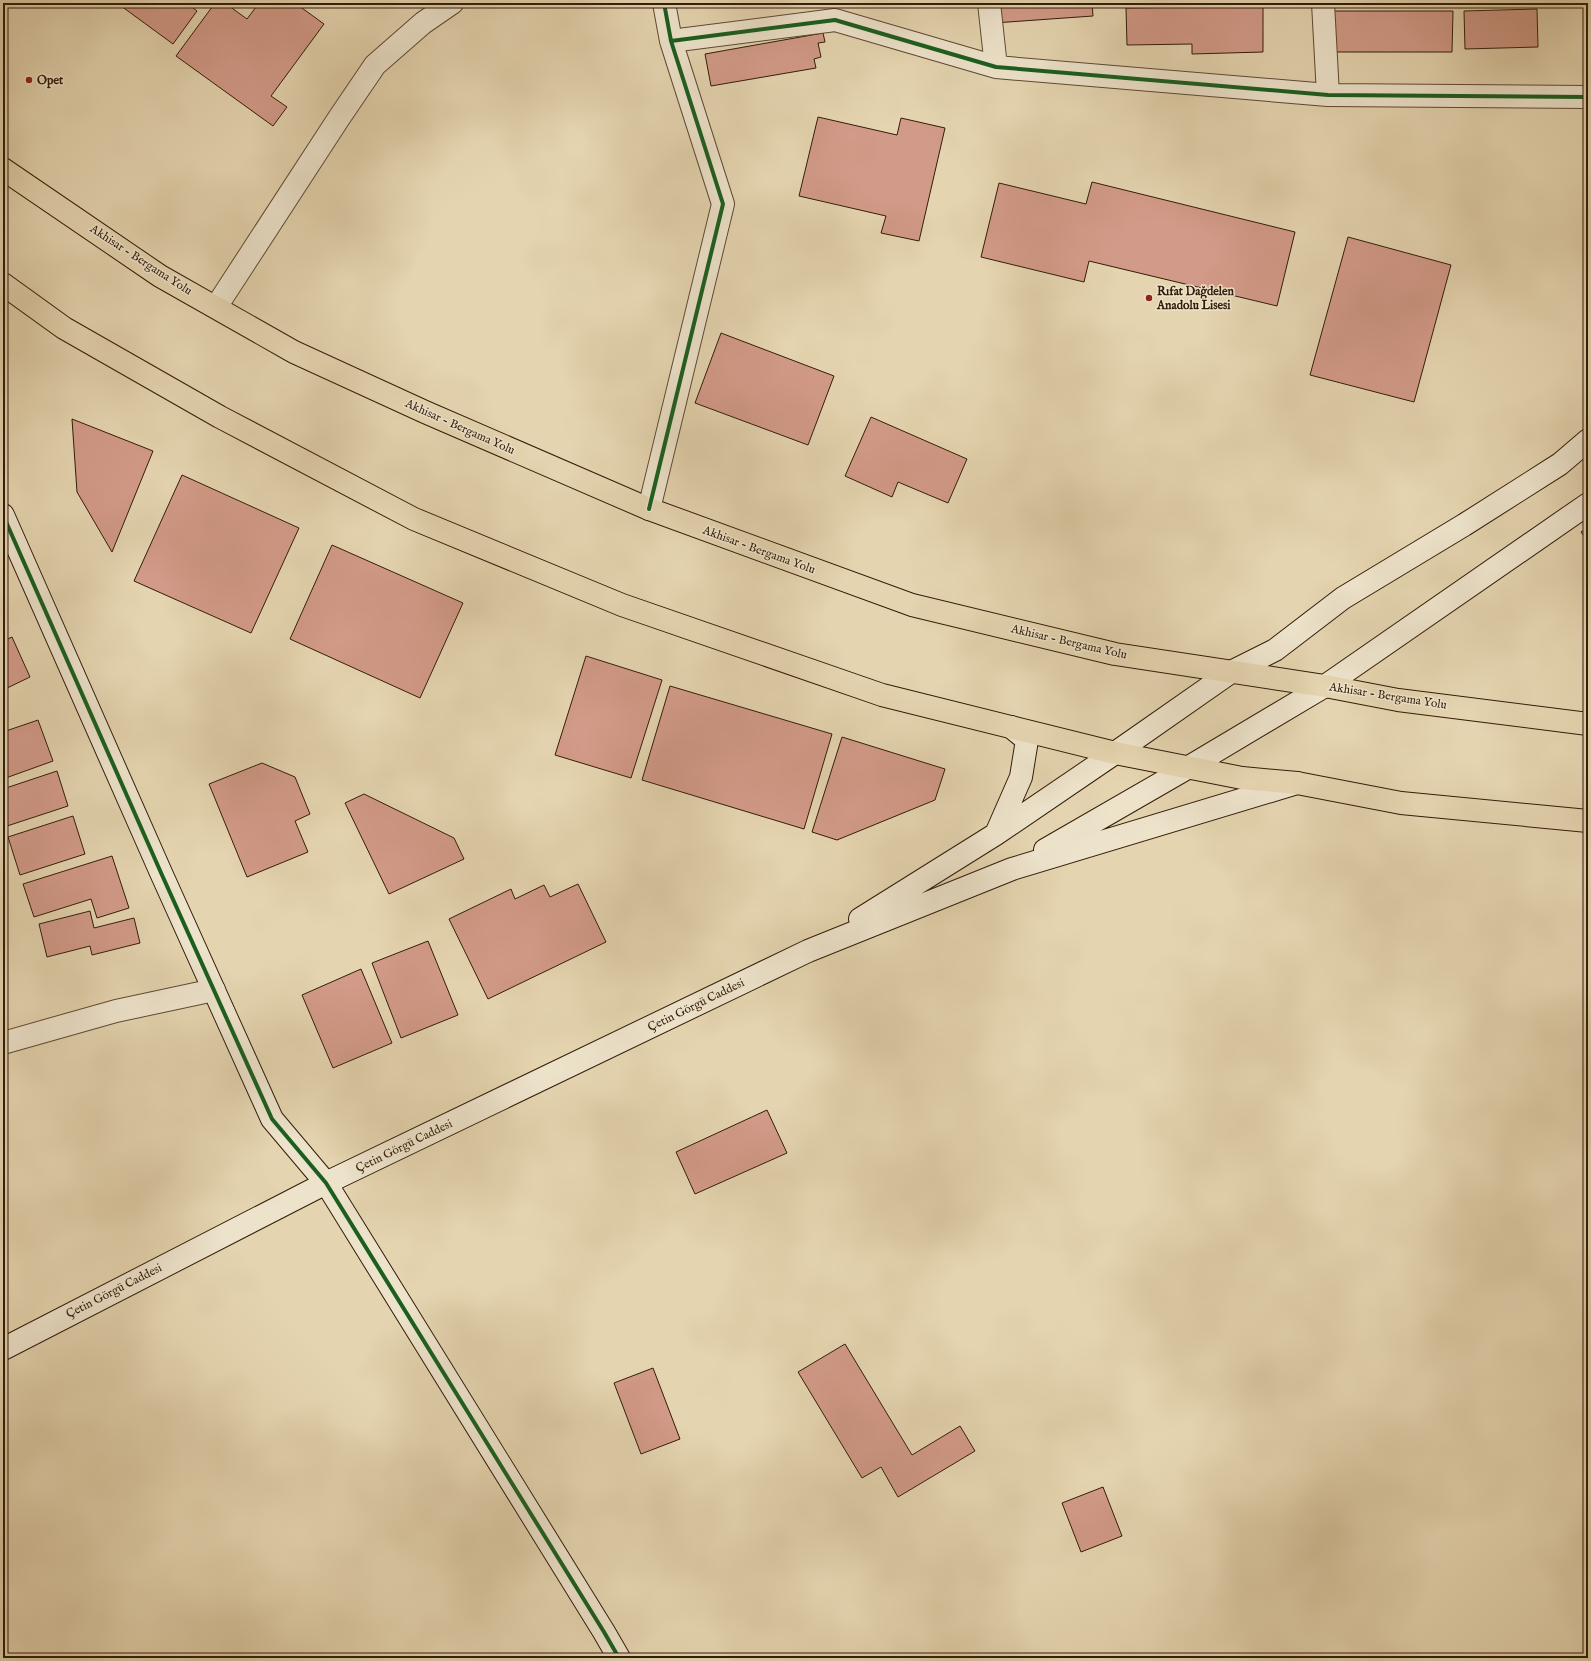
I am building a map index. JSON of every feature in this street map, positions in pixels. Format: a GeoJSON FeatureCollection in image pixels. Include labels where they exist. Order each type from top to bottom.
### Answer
{"type":"FeatureCollection","features":[{"type":"Feature","properties":{"kind":"main road","name":"Akhisar - Bergama Yolu"},"geometry":{"type":"LineString","coordinates":[[3,169],[160,276],[294,352],[425,412],[649,509],[912,606],[1115,654],[1325,686],[1398,700],[1588,724]]}},
{"type":"Feature","properties":{"kind":"main road"},"geometry":{"type":"LineString","coordinates":[[3,284],[64,328],[220,417],[414,519],[615,602],[882,695],[1115,753],[1242,778],[1297,783],[1401,803],[1588,821]]}},
{"type":"Feature","properties":{"kind":"street"},"geometry":{"type":"LineString","coordinates":[[216,307],[375,65],[423,23],[452,3]]}},
{"type":"Feature","properties":{"kind":"street"},"geometry":{"type":"LineString","coordinates":[[649,509],[723,204],[671,41],[664,3]]}},
{"type":"Feature","properties":{"kind":"street"},"geometry":{"type":"LineString","coordinates":[[989,3],[996,67]]}},
{"type":"Feature","properties":{"kind":"street"},"geometry":{"type":"LineString","coordinates":[[1323,3],[1328,95]]}},
{"type":"Feature","properties":{"kind":"street"},"geometry":{"type":"LineString","coordinates":[[671,41],[835,20],[996,67],[1328,95],[1588,98]]}},
{"type":"Feature","properties":{"kind":"street"},"geometry":{"type":"LineString","coordinates":[[808,951],[996,834],[1231,672],[1275,650],[1343,598],[1464,525],[1560,464],[1588,440]]}},
{"type":"Feature","properties":{"kind":"street"},"geometry":{"type":"LineString","coordinates":[[1012,868],[1189,767],[1325,686],[1588,504]]}},
{"type":"Feature","properties":{"kind":"street"},"geometry":{"type":"LineString","coordinates":[[3,515],[272,1119],[326,1183],[619,1658]]}},
{"type":"Feature","properties":{"kind":"street"},"geometry":{"type":"LineString","coordinates":[[996,834],[1021,777],[1027,740],[1011,727]]}},
{"type":"Feature","properties":{"kind":"street"},"geometry":{"type":"LineString","coordinates":[[808,951],[1012,868],[1297,783]]}},
{"type":"Feature","properties":{"kind":"street","name":"Çetin Görgü Caddesi"},"geometry":{"type":"LineString","coordinates":[[3,1349],[326,1183],[808,951]]}},
{"type":"Feature","properties":{"kind":"street"},"geometry":{"type":"LineString","coordinates":[[3,1043],[116,1012],[214,990]]}},
{"type":"Feature","properties":{"kind":"building"},"geometry":{"type":"Polygon","coordinates":[[[117,3],[187,3],[197,11],[173,44],[117,3]]]}},
{"type":"Feature","properties":{"kind":"building"},"geometry":{"type":"Polygon","coordinates":[[[215,3],[225,3],[247,19],[259,3],[295,3],[324,24],[271,96],[287,107],[273,126],[176,56],[215,3]]]}},
{"type":"Feature","properties":{"kind":"building"},"geometry":{"type":"Polygon","coordinates":[[[992,3],[1092,3],[1093,16],[994,23],[992,3]]]}},
{"type":"Feature","properties":{"kind":"building"},"geometry":{"type":"Polygon","coordinates":[[[1263,6],[1263,52],[1192,54],[1192,44],[1127,45],[1126,8],[1263,6]]]}},
{"type":"Feature","properties":{"kind":"building"},"geometry":{"type":"Polygon","coordinates":[[[1537,9],[1538,47],[1465,49],[1464,11],[1537,9]]]}},
{"type":"Feature","properties":{"kind":"building"},"geometry":{"type":"Polygon","coordinates":[[[1328,11],[1453,11],[1452,52],[1328,52],[1328,11]]]}},
{"type":"Feature","properties":{"kind":"building"},"geometry":{"type":"Polygon","coordinates":[[[823,33],[825,42],[818,43],[821,57],[814,59],[816,68],[711,86],[705,54],[823,33]]]}},
{"type":"Feature","properties":{"kind":"building"},"geometry":{"type":"Polygon","coordinates":[[[818,117],[897,135],[901,118],[945,128],[919,241],[881,233],[886,216],[799,196],[818,117]]]}},
{"type":"Feature","properties":{"kind":"building"},"geometry":{"type":"Polygon","coordinates":[[[1092,182],[1295,232],[1277,306],[1089,261],[1084,282],[981,257],[999,183],[1086,204],[1092,182]]]}},
{"type":"Feature","properties":{"kind":"building"},"geometry":{"type":"Polygon","coordinates":[[[1348,237],[1451,265],[1414,402],[1310,375],[1348,237]]]}},
{"type":"Feature","properties":{"kind":"building"},"geometry":{"type":"Polygon","coordinates":[[[721,333],[834,376],[808,445],[695,403],[721,333]]]}},
{"type":"Feature","properties":{"kind":"building"},"geometry":{"type":"Polygon","coordinates":[[[871,417],[967,459],[948,503],[898,482],[892,497],[845,476],[871,417]]]}},
{"type":"Feature","properties":{"kind":"building"},"geometry":{"type":"Polygon","coordinates":[[[72,419],[153,451],[112,552],[77,492],[72,419]]]}},
{"type":"Feature","properties":{"kind":"building"},"geometry":{"type":"Polygon","coordinates":[[[182,475],[299,528],[251,633],[134,581],[182,475]]]}},
{"type":"Feature","properties":{"kind":"building"},"geometry":{"type":"Polygon","coordinates":[[[1588,528],[1588,542],[1581,532],[1588,528]]]}},
{"type":"Feature","properties":{"kind":"building"},"geometry":{"type":"Polygon","coordinates":[[[332,545],[463,603],[420,698],[290,639],[332,545]]]}},
{"type":"Feature","properties":{"kind":"building"},"geometry":{"type":"Polygon","coordinates":[[[3,618],[8,628],[3,630],[3,618]]]}},
{"type":"Feature","properties":{"kind":"building"},"geometry":{"type":"Polygon","coordinates":[[[12,637],[30,677],[3,690],[3,641],[12,637]]]}},
{"type":"Feature","properties":{"kind":"building"},"geometry":{"type":"Polygon","coordinates":[[[586,656],[662,680],[631,778],[555,755],[586,656]]]}},
{"type":"Feature","properties":{"kind":"building"},"geometry":{"type":"Polygon","coordinates":[[[670,686],[832,734],[804,829],[642,780],[670,686]]]}},
{"type":"Feature","properties":{"kind":"building"},"geometry":{"type":"Polygon","coordinates":[[[38,720],[53,761],[3,779],[3,732],[38,720]]]}},
{"type":"Feature","properties":{"kind":"building"},"geometry":{"type":"Polygon","coordinates":[[[842,737],[945,769],[935,800],[837,840],[812,832],[842,737]]]}},
{"type":"Feature","properties":{"kind":"building"},"geometry":{"type":"Polygon","coordinates":[[[262,763],[295,777],[310,814],[295,821],[308,852],[247,877],[209,784],[262,763]]]}},
{"type":"Feature","properties":{"kind":"building"},"geometry":{"type":"Polygon","coordinates":[[[57,771],[68,806],[4,827],[3,789],[57,771]]]}},
{"type":"Feature","properties":{"kind":"building"},"geometry":{"type":"Polygon","coordinates":[[[364,794],[454,838],[464,859],[389,894],[345,803],[364,794]]]}},
{"type":"Feature","properties":{"kind":"building"},"geometry":{"type":"Polygon","coordinates":[[[73,816],[85,854],[20,875],[8,837],[73,816]]]}},
{"type":"Feature","properties":{"kind":"building"},"geometry":{"type":"Polygon","coordinates":[[[112,856],[129,908],[97,918],[91,899],[34,917],[23,884],[112,856]]]}},
{"type":"Feature","properties":{"kind":"building"},"geometry":{"type":"Polygon","coordinates":[[[578,884],[606,942],[488,999],[449,919],[511,889],[515,899],[544,885],[550,897],[578,884]]]}},
{"type":"Feature","properties":{"kind":"building"},"geometry":{"type":"Polygon","coordinates":[[[90,911],[94,928],[134,918],[140,943],[92,955],[90,946],[47,957],[39,924],[90,911]]]}},
{"type":"Feature","properties":{"kind":"building"},"geometry":{"type":"Polygon","coordinates":[[[428,941],[458,1015],[401,1038],[372,963],[428,941]]]}},
{"type":"Feature","properties":{"kind":"building"},"geometry":{"type":"Polygon","coordinates":[[[361,969],[392,1043],[333,1068],[302,995],[361,969]]]}},
{"type":"Feature","properties":{"kind":"building"},"geometry":{"type":"Polygon","coordinates":[[[767,1110],[787,1153],[695,1194],[676,1152],[767,1110]]]}},
{"type":"Feature","properties":{"kind":"building"},"geometry":{"type":"Polygon","coordinates":[[[845,1344],[912,1455],[960,1426],[975,1451],[898,1497],[881,1467],[862,1478],[798,1372],[845,1344]]]}},
{"type":"Feature","properties":{"kind":"building"},"geometry":{"type":"Polygon","coordinates":[[[653,1368],[680,1439],[641,1454],[614,1383],[653,1368]]]}},
{"type":"Feature","properties":{"kind":"building"},"geometry":{"type":"Polygon","coordinates":[[[1103,1487],[1122,1536],[1081,1552],[1062,1503],[1103,1487]]]}},
{"type":"Feature","properties":{"kind":"cycle path"},"geometry":{"type":"LineString","coordinates":[[649,509],[723,204],[671,41],[664,3]]}},
{"type":"Feature","properties":{"kind":"cycle path"},"geometry":{"type":"LineString","coordinates":[[671,41],[835,20],[996,67],[1328,95],[1588,97]]}},
{"type":"Feature","properties":{"kind":"cycle path"},"geometry":{"type":"LineString","coordinates":[[3,515],[162,875],[272,1119],[326,1183],[619,1658]]}},
{"type":"Feature","properties":{"kind":"place","name":"Opet"},"geometry":{"type":"Point","coordinates":[29,80]}},
{"type":"Feature","properties":{"kind":"place","name":"Rıfat Dağdelen Anadolu Lisesi"},"geometry":{"type":"Point","coordinates":[1149,298]}}]}
